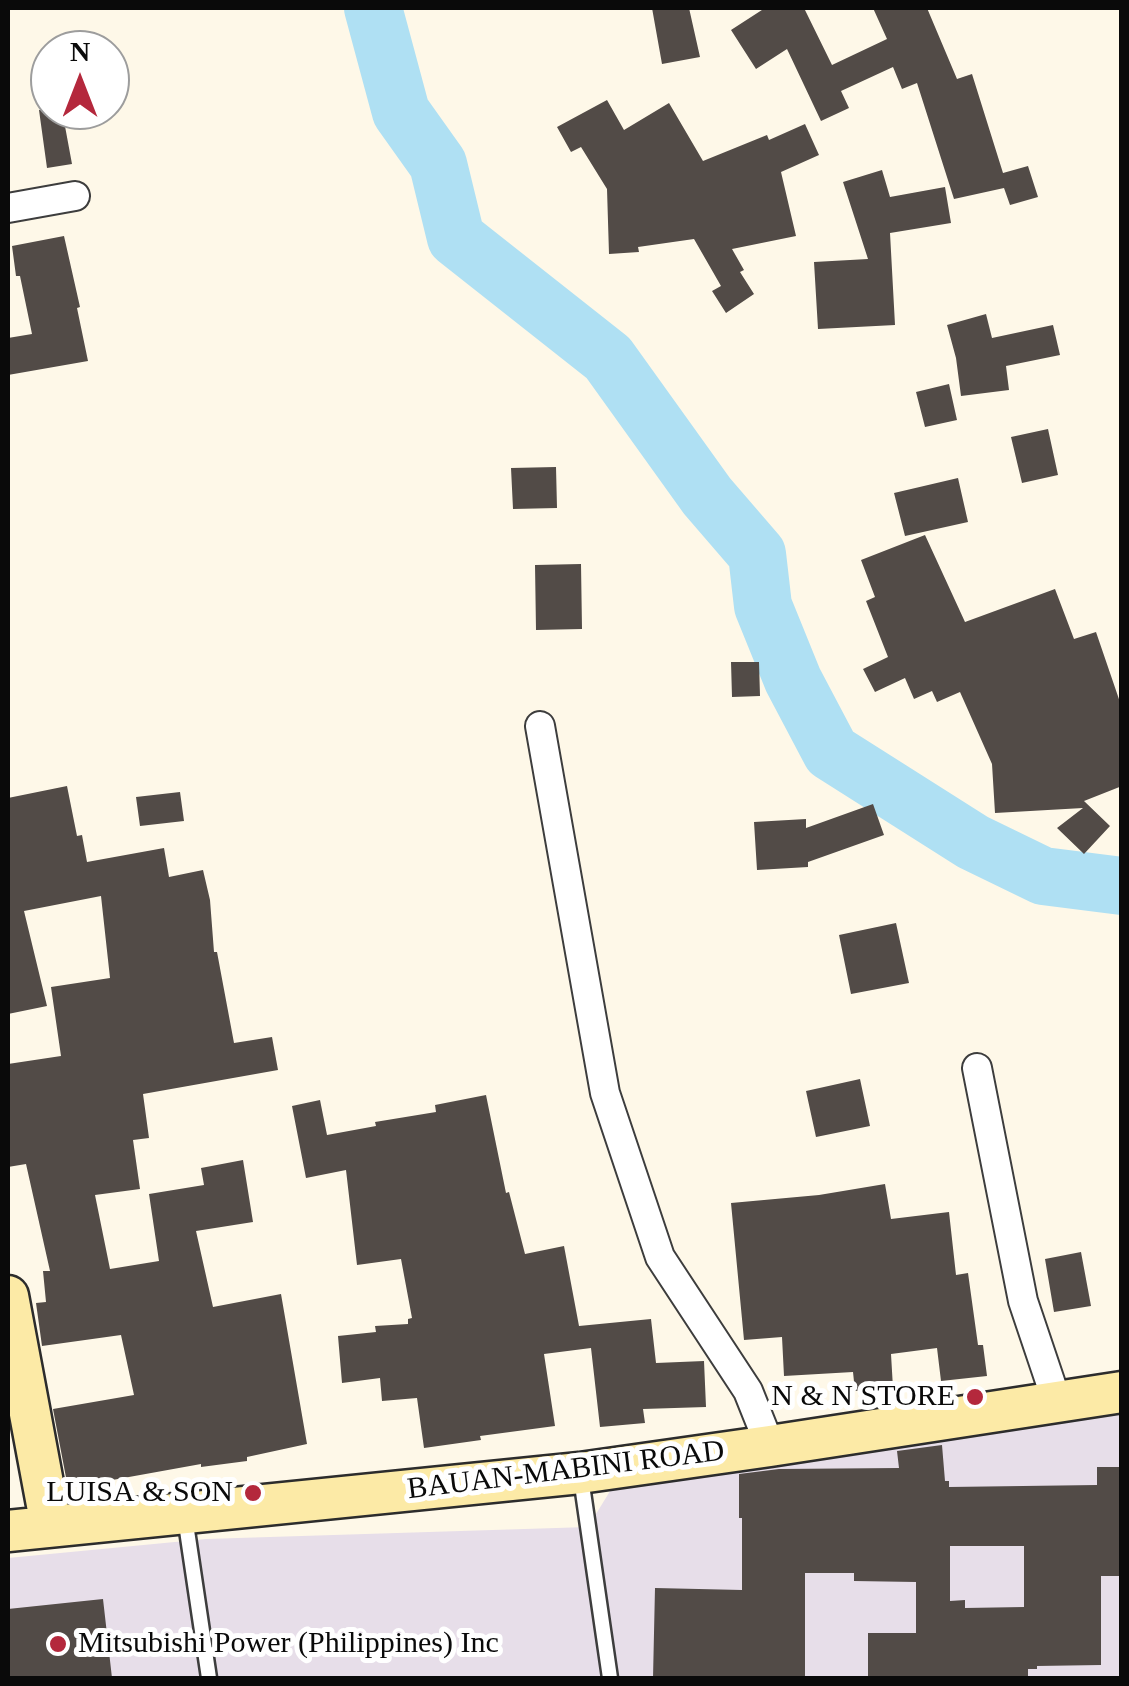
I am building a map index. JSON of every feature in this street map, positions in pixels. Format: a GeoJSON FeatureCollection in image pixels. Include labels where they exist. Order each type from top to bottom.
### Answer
{"type":"FeatureCollection","features":[{"type":"Feature","properties":{"kind":"main road"},"geometry":{"type":"LineString","coordinates":[[8,1296],[52,1526]]}},
{"type":"Feature","properties":{"kind":"main road","name":"BAUAN-MABINI ROAD"},"geometry":{"type":"LineString","coordinates":[[8,1531],[580,1472],[1122,1392]]}},
{"type":"Feature","properties":{"kind":"street"},"geometry":{"type":"LineString","coordinates":[[8,208],[75,196]]}},
{"type":"Feature","properties":{"kind":"street"},"geometry":{"type":"LineString","coordinates":[[540,726],[604,1093],[660,1257],[748,1391],[770,1446]]}},
{"type":"Feature","properties":{"kind":"street"},"geometry":{"type":"LineString","coordinates":[[977,1068],[1024,1302],[1057,1402]]}},
{"type":"Feature","properties":{"kind":"lane"},"geometry":{"type":"LineString","coordinates":[[580,1472],[610,1678]]}},
{"type":"Feature","properties":{"kind":"lane"},"geometry":{"type":"LineString","coordinates":[[184,1511],[209,1678]]}},
{"type":"Feature","properties":{"kind":"shaded area"},"geometry":{"type":"Polygon","coordinates":[[[1121,1414],[1121,1678],[8,1678],[8,1558],[206,1539],[588,1527],[615,1483],[1121,1414]]]}},
{"type":"Feature","properties":{"kind":"building"},"geometry":{"type":"Polygon","coordinates":[[[652,8],[689,8],[700,57],[662,64],[652,8]]]}},
{"type":"Feature","properties":{"kind":"building"},"geometry":{"type":"Polygon","coordinates":[[[765,8],[804,8],[832,65],[887,39],[873,8],[927,8],[957,79],[972,74],[1003,173],[1028,166],[1038,197],[1010,205],[1004,188],[954,199],[917,83],[902,89],[893,67],[841,91],[849,108],[821,121],[787,49],[756,69],[731,30],[765,8]]]}},
{"type":"Feature","properties":{"kind":"building"},"geometry":{"type":"Polygon","coordinates":[[[607,100],[624,130],[669,103],[703,161],[805,124],[819,155],[781,172],[796,236],[732,249],[754,294],[726,313],[712,291],[721,286],[694,239],[638,247],[639,252],[609,254],[607,189],[581,147],[571,152],[557,127],[607,100]]]}},
{"type":"Feature","properties":{"kind":"building"},"geometry":{"type":"Polygon","coordinates":[[[42,130],[66,130],[72,164],[47,168],[42,130]]]}},
{"type":"Feature","properties":{"kind":"building"},"geometry":{"type":"Polygon","coordinates":[[[882,170],[890,197],[945,187],[951,223],[890,233],[895,325],[818,329],[814,262],[868,259],[843,182],[882,170]]]}},
{"type":"Feature","properties":{"kind":"building"},"geometry":{"type":"Polygon","coordinates":[[[64,236],[88,361],[8,375],[8,338],[32,334],[12,246],[64,236]]]}},
{"type":"Feature","properties":{"kind":"building"},"geometry":{"type":"Polygon","coordinates":[[[986,314],[992,338],[1053,325],[1060,355],[1006,366],[1009,390],[961,396],[947,325],[986,314]]]}},
{"type":"Feature","properties":{"kind":"building"},"geometry":{"type":"Polygon","coordinates":[[[949,384],[957,420],[925,427],[916,392],[949,384]]]}},
{"type":"Feature","properties":{"kind":"building"},"geometry":{"type":"Polygon","coordinates":[[[1048,429],[1058,475],[1022,483],[1011,437],[1048,429]]]}},
{"type":"Feature","properties":{"kind":"building"},"geometry":{"type":"Polygon","coordinates":[[[556,467],[557,508],[513,509],[511,468],[556,467]]]}},
{"type":"Feature","properties":{"kind":"building"},"geometry":{"type":"Polygon","coordinates":[[[958,478],[968,522],[905,536],[894,493],[958,478]]]}},
{"type":"Feature","properties":{"kind":"building"},"geometry":{"type":"Polygon","coordinates":[[[925,535],[965,622],[1055,589],[1074,639],[1096,632],[1122,708],[1122,786],[1084,801],[1110,826],[1084,854],[1057,828],[1083,808],[995,813],[992,764],[960,692],[937,702],[932,691],[914,699],[905,678],[875,692],[863,669],[888,657],[866,601],[875,597],[861,560],[925,535]]]}},
{"type":"Feature","properties":{"kind":"building"},"geometry":{"type":"Polygon","coordinates":[[[581,564],[582,629],[536,630],[535,565],[581,564]]]}},
{"type":"Feature","properties":{"kind":"building"},"geometry":{"type":"Polygon","coordinates":[[[731,662],[759,662],[760,696],[732,697],[731,662]]]}},
{"type":"Feature","properties":{"kind":"building"},"geometry":{"type":"Polygon","coordinates":[[[67,786],[77,836],[82,835],[87,862],[164,848],[169,877],[203,870],[214,952],[234,1043],[272,1037],[278,1070],[143,1094],[149,1138],[133,1140],[140,1189],[95,1195],[110,1269],[159,1261],[149,1194],[204,1185],[201,1168],[243,1160],[253,1222],[196,1231],[213,1307],[281,1294],[307,1444],[247,1457],[247,1461],[201,1464],[68,1488],[53,1409],[134,1395],[121,1335],[42,1346],[36,1303],[46,1302],[43,1271],[50,1271],[26,1164],[8,1167],[8,1064],[61,1056],[51,987],[110,978],[101,896],[24,911],[47,1006],[8,1014],[8,798],[67,786]]]}},
{"type":"Feature","properties":{"kind":"building"},"geometry":{"type":"Polygon","coordinates":[[[180,792],[184,821],[140,826],[136,797],[180,792]]]}},
{"type":"Feature","properties":{"kind":"building"},"geometry":{"type":"Polygon","coordinates":[[[873,804],[884,835],[808,862],[808,867],[757,870],[754,822],[806,819],[806,828],[873,804]]]}},
{"type":"Feature","properties":{"kind":"building"},"geometry":{"type":"Polygon","coordinates":[[[896,923],[909,983],[851,994],[839,935],[896,923]]]}},
{"type":"Feature","properties":{"kind":"building"},"geometry":{"type":"Polygon","coordinates":[[[860,1079],[870,1126],[816,1137],[806,1091],[860,1079]]]}},
{"type":"Feature","properties":{"kind":"building"},"geometry":{"type":"Polygon","coordinates":[[[486,1095],[506,1193],[509,1192],[525,1254],[564,1246],[579,1326],[651,1319],[656,1363],[704,1361],[706,1407],[643,1409],[645,1423],[600,1427],[591,1348],[544,1354],[555,1426],[424,1448],[417,1398],[382,1401],[380,1378],[342,1383],[338,1336],[376,1332],[375,1326],[408,1324],[412,1318],[401,1259],[357,1265],[346,1170],[306,1178],[292,1106],[320,1100],[327,1135],[436,1112],[435,1105],[486,1095]]]}},
{"type":"Feature","properties":{"kind":"building"},"geometry":{"type":"Polygon","coordinates":[[[885,1184],[891,1219],[949,1212],[956,1275],[968,1273],[978,1345],[983,1345],[987,1376],[941,1381],[937,1348],[891,1354],[893,1388],[855,1391],[853,1372],[784,1376],[782,1337],[744,1340],[731,1203],[885,1184]]]}},
{"type":"Feature","properties":{"kind":"building"},"geometry":{"type":"Polygon","coordinates":[[[1081,1252],[1091,1306],[1054,1312],[1045,1259],[1081,1252]]]}},
{"type":"Feature","properties":{"kind":"building"},"geometry":{"type":"Polygon","coordinates":[[[942,1445],[949,1487],[1097,1485],[1097,1467],[1122,1467],[1122,1576],[1101,1576],[1101,1665],[1037,1666],[1028,1669],[1028,1678],[868,1678],[868,1633],[916,1633],[916,1582],[854,1581],[854,1573],[805,1573],[805,1678],[653,1678],[655,1588],[742,1590],[739,1474],[779,1469],[899,1468],[897,1451],[942,1445]],[[950,1546],[950,1601],[965,1600],[965,1608],[1024,1607],[1024,1546],[950,1546]]]}},
{"type":"Feature","properties":{"kind":"building","name":"Mitsubishi Power (Philippines) Inc"},"geometry":{"type":"Polygon","coordinates":[[[103,1599],[112,1678],[8,1678],[8,1609],[103,1599]]]}},
{"type":"Feature","properties":{"kind":"waterway"},"geometry":{"type":"LineString","coordinates":[[373,8],[401,112],[438,164],[456,238],[608,358],[707,496],[757,554],[763,606],[793,680],[831,752],[973,842],[1043,876],[1122,886]]}},
{"type":"Feature","properties":{"kind":"place","name":"N & N STORE"},"geometry":{"type":"Point","coordinates":[975,1397]}},
{"type":"Feature","properties":{"kind":"place","name":"LUISA & SON"},"geometry":{"type":"Point","coordinates":[253,1493]}},
{"type":"Feature","properties":{"kind":"place","name":"Mitsubishi Power (Philippines) Inc"},"geometry":{"type":"Point","coordinates":[58,1644]}}]}
